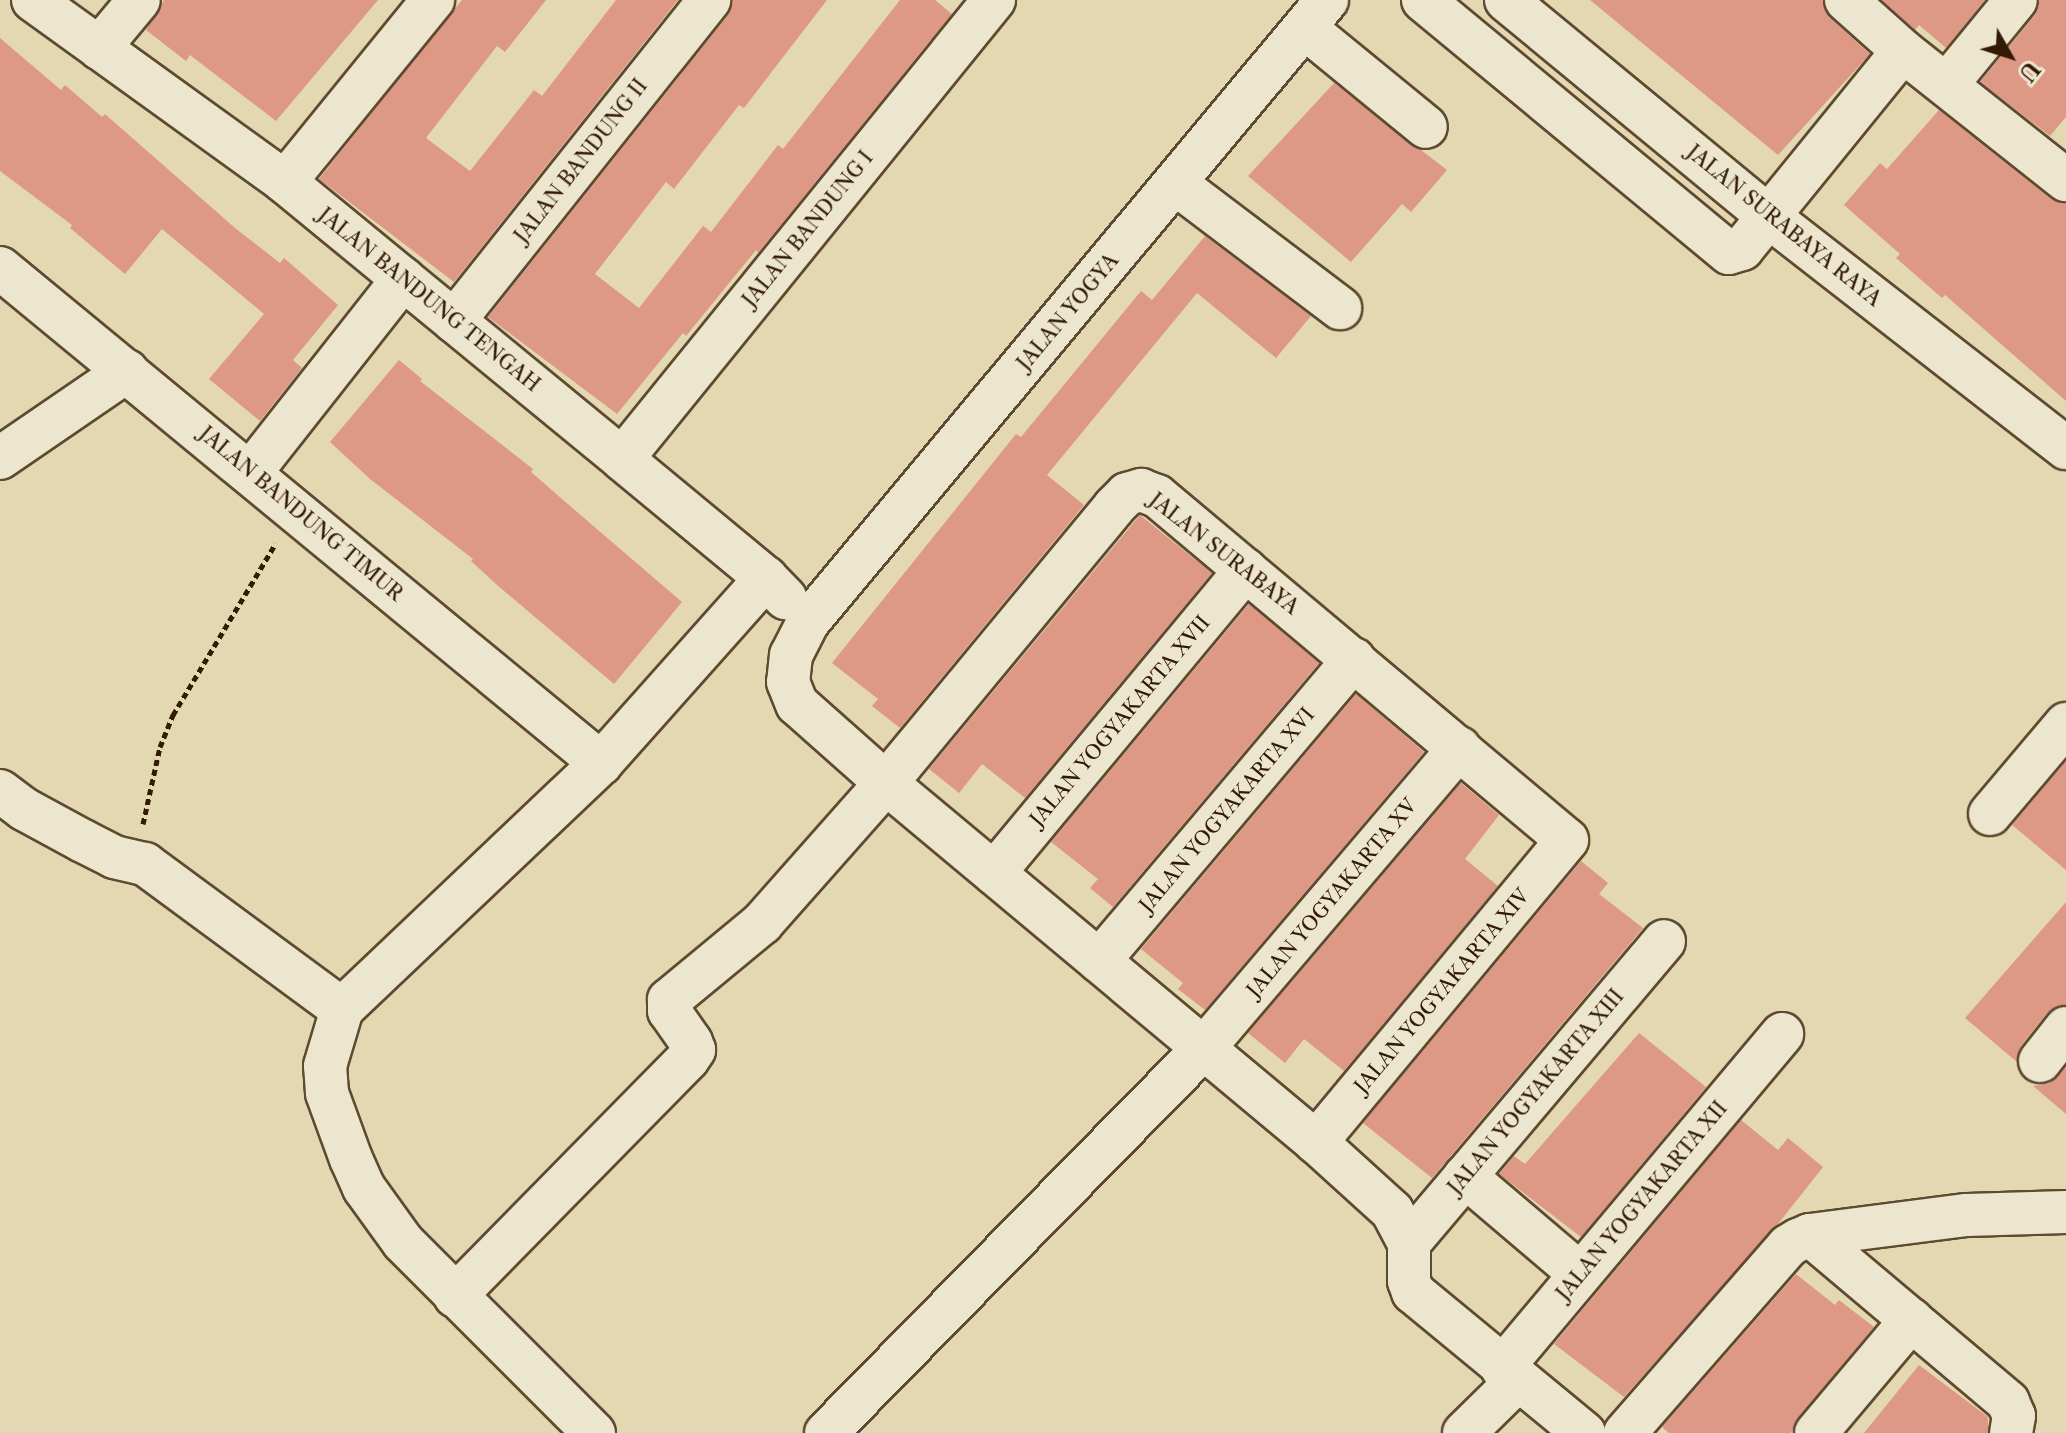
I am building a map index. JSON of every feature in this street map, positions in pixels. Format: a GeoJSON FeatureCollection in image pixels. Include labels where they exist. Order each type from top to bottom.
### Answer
{"type":"FeatureCollection","features":[{"type":"Feature","properties":{"kind":"street","name":"JALAN BANDUNG TENGAH"},"geometry":{"type":"LineString","coordinates":[[33,0],[285,182],[766,578],[808,622]]}},
{"type":"Feature","properties":{"kind":"street"},"geometry":{"type":"LineString","coordinates":[[99,48],[139,0]]}},
{"type":"Feature","properties":{"kind":"street"},"geometry":{"type":"LineString","coordinates":[[285,182],[433,0]]}},
{"type":"Feature","properties":{"kind":"street","name":"JALAN BANDUNG II"},"geometry":{"type":"LineString","coordinates":[[454,321],[709,0]]}},
{"type":"Feature","properties":{"kind":"street","name":"JALAN BANDUNG I"},"geometry":{"type":"LineString","coordinates":[[622,459],[993,0]]}},
{"type":"Feature","properties":{"kind":"street"},"geometry":{"type":"LineString","coordinates":[[1423,0],[1729,253],[1742,249],[1903,51]]}},
{"type":"Feature","properties":{"kind":"street","name":"JALAN SURABAYA RAYA"},"geometry":{"type":"LineString","coordinates":[[1506,0],[1768,216],[2066,448]]}},
{"type":"Feature","properties":{"kind":"street"},"geometry":{"type":"LineString","coordinates":[[1846,0],[1903,51],[2063,171]]}},
{"type":"Feature","properties":{"kind":"street"},"geometry":{"type":"LineString","coordinates":[[1948,83],[2016,0]]}},
{"type":"Feature","properties":{"kind":"street"},"geometry":{"type":"LineString","coordinates":[[1316,14],[1426,127]]}},
{"type":"Feature","properties":{"kind":"street","name":"JALAN YOGYA"},"geometry":{"type":"LineString","coordinates":[[1316,14],[808,622],[791,655],[788,682],[797,704],[886,783],[1316,1142],[1392,1211],[1409,1243]]}},
{"type":"Feature","properties":{"kind":"street"},"geometry":{"type":"LineString","coordinates":[[1176,184],[1340,308]]}},
{"type":"Feature","properties":{"kind":"street","name":"JALAN BANDUNG TIMUR"},"geometry":{"type":"LineString","coordinates":[[0,268],[601,763]]}},
{"type":"Feature","properties":{"kind":"street"},"geometry":{"type":"LineString","coordinates":[[251,472],[403,279]]}},
{"type":"Feature","properties":{"kind":"street"},"geometry":{"type":"LineString","coordinates":[[0,458],[127,371]]}},
{"type":"Feature","properties":{"kind":"street","name":"JALAN SURABAYA"},"geometry":{"type":"LineString","coordinates":[[886,783],[1127,494],[1141,490],[1157,496],[1567,840]]}},
{"type":"Feature","properties":{"kind":"street","name":"JALAN YOGYAKARTA XVII"},"geometry":{"type":"LineString","coordinates":[[994,873],[1246,570]]}},
{"type":"Feature","properties":{"kind":"street"},"geometry":{"type":"LineString","coordinates":[[594,1433],[403,1242],[364,1188],[351,1159],[327,1093],[325,1066],[342,1009],[601,763],[766,578]]}},
{"type":"Feature","properties":{"kind":"street","name":"JALAN YOGYAKARTA XVI"},"geometry":{"type":"LineString","coordinates":[[1099,961],[1354,659]]}},
{"type":"Feature","properties":{"kind":"street"},"geometry":{"type":"LineString","coordinates":[[1990,814],[2066,724]]}},
{"type":"Feature","properties":{"kind":"street","name":"JALAN YOGYAKARTA XV"},"geometry":{"type":"LineString","coordinates":[[826,1433],[1204,1048],[1459,748]]}},
{"type":"Feature","properties":{"kind":"street"},"geometry":{"type":"LineString","coordinates":[[455,1296],[688,1059],[694,1050],[669,1011],[669,1000],[762,923],[886,783]]}},
{"type":"Feature","properties":{"kind":"street"},"geometry":{"type":"LineString","coordinates":[[0,791],[24,809],[104,852],[145,864],[342,1009]]}},
{"type":"Feature","properties":{"kind":"street","name":"JALAN YOGYAKARTA XIV"},"geometry":{"type":"LineString","coordinates":[[1316,1142],[1567,840]]}},
{"type":"Feature","properties":{"kind":"street","name":"JALAN YOGYAKARTA XIII"},"geometry":{"type":"LineString","coordinates":[[1409,1243],[1664,941]]}},
{"type":"Feature","properties":{"kind":"street"},"geometry":{"type":"LineString","coordinates":[[2040,1061],[2066,1028]]}},
{"type":"Feature","properties":{"kind":"street","name":"JALAN YOGYAKARTA XII"},"geometry":{"type":"LineString","coordinates":[[1464,1433],[1580,1274],[1782,1034]]}},
{"type":"Feature","properties":{"kind":"street"},"geometry":{"type":"LineString","coordinates":[[1465,1176],[1580,1274]]}},
{"type":"Feature","properties":{"kind":"street"},"geometry":{"type":"LineString","coordinates":[[1625,1433],[1788,1246],[1810,1235],[1967,1215],[2066,1212]]}},
{"type":"Feature","properties":{"kind":"street"},"geometry":{"type":"LineString","coordinates":[[1810,1235],[2008,1402],[2014,1416],[2011,1433]]}},
{"type":"Feature","properties":{"kind":"street"},"geometry":{"type":"LineString","coordinates":[[1409,1243],[1409,1281],[1413,1292],[1584,1433]]}},
{"type":"Feature","properties":{"kind":"street"},"geometry":{"type":"LineString","coordinates":[[1816,1433],[1911,1320]]}},
{"type":"Feature","properties":{"kind":"path"},"geometry":{"type":"LineString","coordinates":[[145,864],[140,838],[160,747],[173,715],[297,510]]}},
{"type":"Feature","properties":{"kind":"building"},"geometry":{"type":"Polygon","coordinates":[[[164,0],[378,0],[276,121],[190,55],[186,61],[146,30],[164,0]]]}},
{"type":"Feature","properties":{"kind":"building"},"geometry":{"type":"Polygon","coordinates":[[[462,0],[546,0],[505,52],[497,46],[426,138],[470,171],[534,90],[542,96],[616,0],[678,0],[454,282],[319,179],[462,0]]]}},
{"type":"Feature","properties":{"kind":"building"},"geometry":{"type":"Polygon","coordinates":[[[732,0],[827,0],[744,108],[739,105],[674,189],[666,182],[595,274],[639,308],[703,226],[711,232],[778,145],[783,149],[900,0],[935,0],[952,14],[758,253],[756,250],[686,336],[683,333],[617,414],[488,317],[728,15],[732,0]]]}},
{"type":"Feature","properties":{"kind":"building"},"geometry":{"type":"Polygon","coordinates":[[[1590,0],[1823,0],[1829,17],[1870,54],[1778,155],[1590,0]]]}},
{"type":"Feature","properties":{"kind":"building"},"geometry":{"type":"Polygon","coordinates":[[[1882,0],[1985,0],[1946,48],[1919,25],[1915,30],[1882,0]]]}},
{"type":"Feature","properties":{"kind":"building"},"geometry":{"type":"Polygon","coordinates":[[[2039,0],[2066,0],[2066,117],[2050,136],[1980,82],[2035,15],[2039,0]]]}},
{"type":"Feature","properties":{"kind":"building"},"geometry":{"type":"Polygon","coordinates":[[[0,38],[61,90],[65,85],[102,117],[105,114],[235,228],[280,263],[284,258],[338,305],[293,360],[302,368],[260,421],[209,379],[264,314],[162,229],[125,274],[70,228],[72,225],[0,171],[0,38]]]}},
{"type":"Feature","properties":{"kind":"building"},"geometry":{"type":"Polygon","coordinates":[[[1334,83],[1447,170],[1411,212],[1402,204],[1351,262],[1248,176],[1334,83]]]}},
{"type":"Feature","properties":{"kind":"building"},"geometry":{"type":"Polygon","coordinates":[[[1939,110],[2051,199],[2066,204],[2066,401],[1945,295],[1942,298],[1896,258],[1900,254],[1844,205],[1880,163],[1887,169],[1939,110]]]}},
{"type":"Feature","properties":{"kind":"building"},"geometry":{"type":"Polygon","coordinates":[[[1205,236],[1311,316],[1276,358],[1197,293],[1047,475],[1084,505],[900,728],[872,706],[878,699],[832,663],[1016,434],[1021,437],[1141,291],[1152,300],[1205,236]]]}},
{"type":"Feature","properties":{"kind":"building"},"geometry":{"type":"Polygon","coordinates":[[[399,360],[422,379],[420,381],[533,469],[531,472],[682,602],[614,684],[497,585],[471,561],[473,559],[370,479],[330,442],[399,360]]]}},
{"type":"Feature","properties":{"kind":"building"},"geometry":{"type":"Polygon","coordinates":[[[1140,515],[1212,573],[1025,798],[982,764],[959,793],[929,769],[1140,515]]]}},
{"type":"Feature","properties":{"kind":"building"},"geometry":{"type":"Polygon","coordinates":[[[1249,604],[1319,663],[1113,907],[1090,888],[1098,879],[1051,842],[1249,604]]]}},
{"type":"Feature","properties":{"kind":"building"},"geometry":{"type":"Polygon","coordinates":[[[1356,694],[1424,752],[1205,1010],[1178,989],[1183,983],[1141,949],[1356,694]]]}},
{"type":"Feature","properties":{"kind":"building"},"geometry":{"type":"Polygon","coordinates":[[[2066,761],[2066,870],[2012,825],[2066,761]]]}},
{"type":"Feature","properties":{"kind":"building"},"geometry":{"type":"Polygon","coordinates":[[[1461,783],[1499,815],[1465,859],[1498,886],[1344,1071],[1304,1039],[1285,1063],[1248,1033],[1461,783]]]}},
{"type":"Feature","properties":{"kind":"building"},"geometry":{"type":"Polygon","coordinates":[[[1581,861],[1608,883],[1599,894],[1643,928],[1432,1178],[1363,1123],[1581,861]]]}},
{"type":"Feature","properties":{"kind":"building"},"geometry":{"type":"Polygon","coordinates":[[[2066,902],[2066,1005],[2047,1013],[2021,1046],[2017,1062],[1965,1018],[2066,902]]]}},
{"type":"Feature","properties":{"kind":"building"},"geometry":{"type":"Polygon","coordinates":[[[1639,1033],[1706,1087],[1581,1237],[1499,1174],[1514,1156],[1525,1164],[1639,1033]]]}},
{"type":"Feature","properties":{"kind":"building"},"geometry":{"type":"Polygon","coordinates":[[[2066,1067],[2066,1114],[2033,1086],[2050,1083],[2066,1067]]]}},
{"type":"Feature","properties":{"kind":"building"},"geometry":{"type":"Polygon","coordinates":[[[1741,1120],[1778,1150],[1788,1138],[1823,1167],[1778,1224],[1624,1397],[1554,1344],[1741,1120]]]}},
{"type":"Feature","properties":{"kind":"building"},"geometry":{"type":"Polygon","coordinates":[[[1796,1274],[1835,1305],[1839,1300],[1874,1327],[1798,1418],[1791,1433],[1669,1433],[1662,1427],[1796,1274]]]}},
{"type":"Feature","properties":{"kind":"building"},"geometry":{"type":"Polygon","coordinates":[[[1919,1365],[1988,1417],[1988,1433],[1864,1433],[1919,1365]]]}}]}
